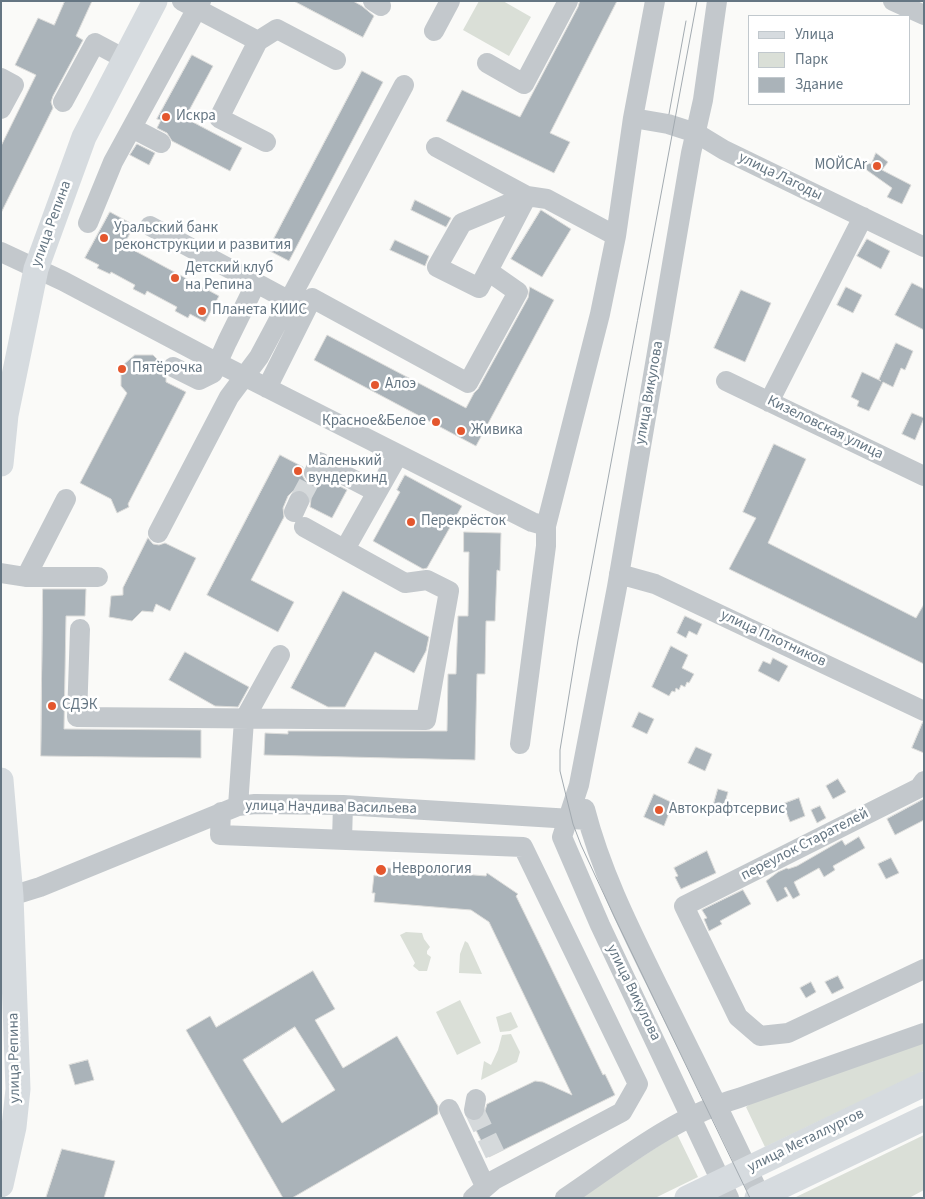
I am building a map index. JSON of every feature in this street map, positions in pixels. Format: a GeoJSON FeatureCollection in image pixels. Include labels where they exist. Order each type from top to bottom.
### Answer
{"type":"FeatureCollection","features":[{"type":"Feature","properties":{"kind":"main road","name":"улица Репина"},"geometry":{"type":"LineString","coordinates":[[1,464],[6,415],[36,269],[84,138],[155,1]]}},
{"type":"Feature","properties":{"kind":"main road","name":"улица Репина"},"geometry":{"type":"LineString","coordinates":[[1,780],[6,897],[18,1059],[18,1089],[8,1127],[1,1185]]}},
{"type":"Feature","properties":{"kind":"main road","name":"улица Металлургов"},"geometry":{"type":"LineString","coordinates":[[688,1198],[924,1084]]}},
{"type":"Feature","properties":{"kind":"main road","name":"улица Металлургов"},"geometry":{"type":"LineString","coordinates":[[759,1198],[924,1118]]}},
{"type":"Feature","properties":{"kind":"street"},"geometry":{"type":"LineString","coordinates":[[434,31],[450,1]]}},
{"type":"Feature","properties":{"kind":"street"},"geometry":{"type":"LineString","coordinates":[[487,63],[524,84],[568,1]]}},
{"type":"Feature","properties":{"kind":"street"},"geometry":{"type":"LineString","coordinates":[[520,744],[546,546],[546,526],[600,314],[616,236],[633,118],[654,1]]}},
{"type":"Feature","properties":{"kind":"street","name":"улица Викулова"},"geometry":{"type":"LineString","coordinates":[[717,1],[703,100],[619,574],[579,785],[562,837],[600,925],[730,1198]]}},
{"type":"Feature","properties":{"kind":"street"},"geometry":{"type":"LineString","coordinates":[[893,1],[924,15]]}},
{"type":"Feature","properties":{"kind":"street"},"geometry":{"type":"LineString","coordinates":[[88,223],[114,162],[193,4],[258,41]]}},
{"type":"Feature","properties":{"kind":"street"},"geometry":{"type":"LineString","coordinates":[[266,142],[219,118],[258,41],[277,30],[336,60]]}},
{"type":"Feature","properties":{"kind":"street"},"geometry":{"type":"LineString","coordinates":[[63,102],[95,43],[125,59]]}},
{"type":"Feature","properties":{"kind":"street"},"geometry":{"type":"LineString","coordinates":[[1,78],[14,85],[1,109]]}},
{"type":"Feature","properties":{"kind":"street"},"geometry":{"type":"LineString","coordinates":[[158,533],[229,397],[259,357],[404,85]]}},
{"type":"Feature","properties":{"kind":"street","name":"улица Лагоды"},"geometry":{"type":"LineString","coordinates":[[633,118],[668,124],[696,133],[724,150],[924,247]]}},
{"type":"Feature","properties":{"kind":"street"},"geometry":{"type":"LineString","coordinates":[[132,128],[161,143]]}},
{"type":"Feature","properties":{"kind":"street"},"geometry":{"type":"LineString","coordinates":[[436,147],[527,196],[547,199],[616,236]]}},
{"type":"Feature","properties":{"kind":"street"},"geometry":{"type":"LineString","coordinates":[[527,196],[479,288],[437,267],[462,223],[527,196]]}},
{"type":"Feature","properties":{"kind":"street"},"geometry":{"type":"LineString","coordinates":[[769,402],[863,217]]}},
{"type":"Feature","properties":{"kind":"street"},"geometry":{"type":"LineString","coordinates":[[150,226],[288,300]]}},
{"type":"Feature","properties":{"kind":"street"},"geometry":{"type":"LineString","coordinates":[[1,252],[63,281],[398,455],[532,522],[546,526]]}},
{"type":"Feature","properties":{"kind":"street"},"geometry":{"type":"LineString","coordinates":[[266,388],[312,298],[468,383],[518,292],[488,271]]}},
{"type":"Feature","properties":{"kind":"street"},"geometry":{"type":"LineString","coordinates":[[173,367],[199,380],[214,373],[256,283]]}},
{"type":"Feature","properties":{"kind":"street","name":"Кизеловская улица"},"geometry":{"type":"LineString","coordinates":[[726,381],[924,476]]}},
{"type":"Feature","properties":{"kind":"street"},"geometry":{"type":"LineString","coordinates":[[345,549],[398,455]]}},
{"type":"Feature","properties":{"kind":"street"},"geometry":{"type":"LineString","coordinates":[[314,473],[320,462],[377,492]]}},
{"type":"Feature","properties":{"kind":"street"},"geometry":{"type":"LineString","coordinates":[[26,577],[66,499]]}},
{"type":"Feature","properties":{"kind":"street"},"geometry":{"type":"LineString","coordinates":[[80,628],[77,717],[244,720],[426,720],[449,591],[427,580],[405,583],[345,549],[299,513]]}},
{"type":"Feature","properties":{"kind":"street"},"geometry":{"type":"LineString","coordinates":[[1,573],[26,577],[98,577]]}},
{"type":"Feature","properties":{"kind":"street","name":"улица Плотников"},"geometry":{"type":"LineString","coordinates":[[619,574],[655,584],[924,711]]}},
{"type":"Feature","properties":{"kind":"street"},"geometry":{"type":"LineString","coordinates":[[280,655],[244,720],[229,809],[220,835],[523,847],[638,1084],[622,1112],[479,1192],[449,1108]]}},
{"type":"Feature","properties":{"kind":"street","name":"переулок Старателей"},"geometry":{"type":"LineString","coordinates":[[924,781],[919,788],[684,906],[738,1017],[760,1036],[788,1033],[924,969]]}},
{"type":"Feature","properties":{"kind":"street","name":"улица Викулова"},"geometry":{"type":"LineString","coordinates":[[579,785],[598,855],[623,914],[729,1129],[759,1198]]}},
{"type":"Feature","properties":{"kind":"street","name":"улица Начдива Васильева"},"geometry":{"type":"LineString","coordinates":[[6,897],[40,887],[229,809],[255,804],[343,805],[588,820]]}},
{"type":"Feature","properties":{"kind":"street"},"geometry":{"type":"LineString","coordinates":[[342,840],[343,805]]}},
{"type":"Feature","properties":{"kind":"street"},"geometry":{"type":"LineString","coordinates":[[565,1198],[678,1123],[716,1104],[739,1098],[924,1033]]}},
{"type":"Feature","properties":{"kind":"green space"},"geometry":{"type":"Polygon","coordinates":[[[479,1],[503,1],[531,17],[509,56],[463,30],[479,1]]]}},
{"type":"Feature","properties":{"kind":"green space"},"geometry":{"type":"Polygon","coordinates":[[[406,932],[422,933],[430,947],[427,951],[427,954],[431,957],[427,971],[419,971],[413,966],[415,963],[400,935],[406,932]]]}},
{"type":"Feature","properties":{"kind":"green space"},"geometry":{"type":"Polygon","coordinates":[[[465,941],[468,943],[482,974],[459,973],[460,954],[465,941]]]}},
{"type":"Feature","properties":{"kind":"green space"},"geometry":{"type":"Polygon","coordinates":[[[460,1000],[481,1043],[457,1055],[436,1012],[460,1000]]]}},
{"type":"Feature","properties":{"kind":"green space"},"geometry":{"type":"Polygon","coordinates":[[[511,1012],[518,1027],[510,1031],[500,1032],[496,1017],[511,1012]]]}},
{"type":"Feature","properties":{"kind":"green space"},"geometry":{"type":"Polygon","coordinates":[[[511,1034],[520,1052],[517,1062],[481,1080],[484,1061],[491,1065],[502,1035],[511,1034]]]}},
{"type":"Feature","properties":{"kind":"green space"},"geometry":{"type":"Polygon","coordinates":[[[924,1042],[924,1071],[765,1147],[746,1107],[751,1103],[924,1042]]]}},
{"type":"Feature","properties":{"kind":"green space"},"geometry":{"type":"Polygon","coordinates":[[[677,1134],[698,1177],[655,1198],[579,1198],[677,1134]]]}},
{"type":"Feature","properties":{"kind":"green space"},"geometry":{"type":"Polygon","coordinates":[[[924,1135],[924,1190],[909,1198],[794,1198],[924,1135]]]}},
{"type":"Feature","properties":{"kind":"building"},"geometry":{"type":"Polygon","coordinates":[[[65,1],[92,1],[76,36],[83,40],[53,96],[51,102],[53,108],[1,213],[1,146],[36,75],[15,65],[38,18],[54,25],[65,1]]]}},
{"type":"Feature","properties":{"kind":"building"},"geometry":{"type":"Polygon","coordinates":[[[294,1],[353,1],[374,16],[363,37],[294,1]]]}},
{"type":"Feature","properties":{"kind":"building"},"geometry":{"type":"Polygon","coordinates":[[[580,1],[617,1],[550,133],[570,142],[554,173],[446,121],[462,90],[520,117],[580,1]]]}},
{"type":"Feature","properties":{"kind":"building"},"geometry":{"type":"Polygon","coordinates":[[[192,55],[213,66],[185,118],[242,148],[230,171],[172,141],[167,133],[157,128],[161,120],[157,119],[192,55]]]}},
{"type":"Feature","properties":{"kind":"building"},"geometry":{"type":"Polygon","coordinates":[[[362,71],[383,82],[289,261],[268,250],[362,71]]]}},
{"type":"Feature","properties":{"kind":"building"},"geometry":{"type":"Polygon","coordinates":[[[137,144],[155,153],[149,165],[130,155],[137,144]]]}},
{"type":"Feature","properties":{"kind":"building"},"geometry":{"type":"Polygon","coordinates":[[[876,153],[888,162],[882,170],[911,185],[902,204],[887,197],[892,188],[861,166],[864,161],[871,164],[876,153]]]}},
{"type":"Feature","properties":{"kind":"building"},"geometry":{"type":"Polygon","coordinates":[[[415,200],[451,218],[446,227],[411,210],[415,200]]]}},
{"type":"Feature","properties":{"kind":"building"},"geometry":{"type":"Polygon","coordinates":[[[541,210],[571,229],[542,277],[511,259],[541,210]]]}},
{"type":"Feature","properties":{"kind":"building"},"geometry":{"type":"Polygon","coordinates":[[[110,212],[134,225],[124,245],[219,296],[205,322],[190,314],[188,318],[175,311],[177,307],[147,291],[145,295],[133,289],[135,285],[111,272],[110,274],[97,268],[99,265],[85,258],[110,212]]]}},
{"type":"Feature","properties":{"kind":"building"},"geometry":{"type":"Polygon","coordinates":[[[867,239],[890,251],[881,269],[857,256],[867,239]]]}},
{"type":"Feature","properties":{"kind":"building"},"geometry":{"type":"Polygon","coordinates":[[[395,240],[429,256],[425,266],[390,250],[395,240]]]}},
{"type":"Feature","properties":{"kind":"building"},"geometry":{"type":"Polygon","coordinates":[[[912,283],[924,289],[924,330],[895,315],[912,283]]]}},
{"type":"Feature","properties":{"kind":"building"},"geometry":{"type":"Polygon","coordinates":[[[530,287],[554,300],[476,446],[314,360],[327,335],[466,408],[528,298],[530,287]]]}},
{"type":"Feature","properties":{"kind":"building"},"geometry":{"type":"Polygon","coordinates":[[[846,287],[862,295],[853,313],[837,305],[846,287]]]}},
{"type":"Feature","properties":{"kind":"building"},"geometry":{"type":"Polygon","coordinates":[[[741,290],[771,303],[745,362],[714,348],[741,290]]]}},
{"type":"Feature","properties":{"kind":"building"},"geometry":{"type":"Polygon","coordinates":[[[896,343],[913,351],[905,370],[901,368],[893,387],[883,382],[869,411],[857,406],[859,401],[851,397],[862,372],[881,381],[879,380],[896,343]]]}},
{"type":"Feature","properties":{"kind":"building"},"geometry":{"type":"Polygon","coordinates":[[[135,355],[153,355],[162,364],[161,368],[166,376],[166,382],[186,392],[128,504],[129,507],[117,513],[111,499],[80,483],[127,393],[121,386],[121,367],[135,355]]]}},
{"type":"Feature","properties":{"kind":"building"},"geometry":{"type":"Polygon","coordinates":[[[912,413],[924,418],[915,440],[902,434],[912,413]]]}},
{"type":"Feature","properties":{"kind":"building"},"geometry":{"type":"Polygon","coordinates":[[[774,444],[806,459],[768,543],[916,618],[924,604],[924,664],[729,569],[756,518],[743,512],[774,444]]]}},
{"type":"Feature","properties":{"kind":"building"},"geometry":{"type":"Polygon","coordinates":[[[280,455],[303,467],[302,475],[309,484],[316,485],[324,478],[347,490],[332,518],[310,507],[311,499],[304,490],[297,489],[288,496],[283,508],[284,517],[251,580],[294,602],[278,632],[207,595],[280,455]]]}},
{"type":"Feature","properties":{"kind":"building"},"geometry":{"type":"Polygon","coordinates":[[[405,475],[462,506],[427,568],[423,569],[373,541],[400,492],[397,490],[405,475]]]}},
{"type":"Feature","properties":{"kind":"building"},"geometry":{"type":"Polygon","coordinates":[[[464,532],[501,533],[500,571],[497,570],[495,621],[486,621],[485,674],[477,674],[475,760],[264,755],[265,733],[288,734],[288,731],[447,731],[448,674],[456,674],[458,616],[468,616],[469,552],[464,552],[464,532]]]}},
{"type":"Feature","properties":{"kind":"building"},"geometry":{"type":"Polygon","coordinates":[[[148,538],[153,544],[165,543],[196,558],[170,611],[156,604],[153,612],[142,611],[132,621],[109,617],[111,596],[123,595],[123,588],[148,538]]]}},
{"type":"Feature","properties":{"kind":"building"},"geometry":{"type":"Polygon","coordinates":[[[43,589],[86,589],[85,616],[66,616],[64,729],[201,730],[201,758],[41,756],[43,589]]]}},
{"type":"Feature","properties":{"kind":"building"},"geometry":{"type":"Polygon","coordinates":[[[343,591],[429,637],[426,651],[414,673],[375,652],[345,707],[328,707],[291,688],[343,591]]]}},
{"type":"Feature","properties":{"kind":"building"},"geometry":{"type":"Polygon","coordinates":[[[685,616],[702,624],[697,635],[689,631],[686,638],[677,633],[685,616]]]}},
{"type":"Feature","properties":{"kind":"building"},"geometry":{"type":"Polygon","coordinates":[[[671,646],[688,655],[682,668],[694,674],[685,687],[681,685],[679,690],[676,688],[675,692],[672,691],[669,696],[652,687],[671,646]]]}},
{"type":"Feature","properties":{"kind":"building"},"geometry":{"type":"Polygon","coordinates":[[[185,652],[249,687],[238,707],[215,706],[169,680],[185,652]]]}},
{"type":"Feature","properties":{"kind":"building"},"geometry":{"type":"Polygon","coordinates":[[[773,658],[788,666],[779,682],[758,671],[763,661],[770,664],[773,658]]]}},
{"type":"Feature","properties":{"kind":"building"},"geometry":{"type":"Polygon","coordinates":[[[639,712],[654,719],[647,734],[632,727],[639,712]]]}},
{"type":"Feature","properties":{"kind":"building"},"geometry":{"type":"Polygon","coordinates":[[[924,723],[924,753],[912,748],[924,723]]]}},
{"type":"Feature","properties":{"kind":"building"},"geometry":{"type":"Polygon","coordinates":[[[696,747],[712,754],[705,771],[688,763],[696,747]]]}},
{"type":"Feature","properties":{"kind":"building"},"geometry":{"type":"Polygon","coordinates":[[[838,779],[846,792],[833,799],[826,786],[838,779]]]}},
{"type":"Feature","properties":{"kind":"building"},"geometry":{"type":"Polygon","coordinates":[[[718,789],[728,792],[722,813],[712,810],[718,789]]]}},
{"type":"Feature","properties":{"kind":"building","name":"Автокрафтсервис"},"geometry":{"type":"Polygon","coordinates":[[[654,794],[673,803],[664,826],[644,817],[654,794]]]}},
{"type":"Feature","properties":{"kind":"building"},"geometry":{"type":"Polygon","coordinates":[[[799,798],[805,816],[790,822],[783,804],[799,798]]]}},
{"type":"Feature","properties":{"kind":"building"},"geometry":{"type":"Polygon","coordinates":[[[924,799],[924,820],[895,835],[887,819],[924,799]]]}},
{"type":"Feature","properties":{"kind":"building"},"geometry":{"type":"Polygon","coordinates":[[[820,806],[826,818],[817,823],[811,810],[820,806]]]}},
{"type":"Feature","properties":{"kind":"building"},"geometry":{"type":"Polygon","coordinates":[[[859,837],[865,848],[833,866],[835,870],[824,877],[819,868],[794,882],[800,895],[793,899],[786,887],[784,888],[788,896],[777,902],[766,881],[778,872],[797,866],[842,840],[845,845],[859,837]]]}},
{"type":"Feature","properties":{"kind":"building"},"geometry":{"type":"Polygon","coordinates":[[[707,851],[716,873],[681,889],[675,877],[678,876],[674,868],[707,851]]]}},
{"type":"Feature","properties":{"kind":"building"},"geometry":{"type":"Polygon","coordinates":[[[891,858],[899,873],[886,879],[878,864],[891,858]]]}},
{"type":"Feature","properties":{"kind":"building"},"geometry":{"type":"Polygon","coordinates":[[[377,867],[486,876],[487,873],[518,894],[516,896],[603,1075],[605,1074],[615,1095],[489,1157],[472,1122],[478,1121],[483,1117],[487,1104],[535,1081],[543,1082],[572,1095],[489,922],[471,910],[374,902],[375,893],[372,893],[377,867]]]}},
{"type":"Feature","properties":{"kind":"building"},"geometry":{"type":"Polygon","coordinates":[[[743,890],[751,904],[720,921],[722,924],[709,931],[704,919],[707,918],[702,910],[743,890]]]}},
{"type":"Feature","properties":{"kind":"building"},"geometry":{"type":"Polygon","coordinates":[[[313,971],[335,1009],[315,1020],[343,1068],[397,1036],[438,1106],[438,1114],[292,1198],[283,1198],[186,1030],[210,1016],[216,1027],[313,971]],[[295,1027],[243,1060],[282,1123],[335,1090],[295,1027]]]}},
{"type":"Feature","properties":{"kind":"building"},"geometry":{"type":"Polygon","coordinates":[[[838,976],[844,988],[832,994],[825,982],[838,976]]]}},
{"type":"Feature","properties":{"kind":"building"},"geometry":{"type":"Polygon","coordinates":[[[811,982],[816,992],[806,998],[800,988],[811,982]]]}},
{"type":"Feature","properties":{"kind":"building"},"geometry":{"type":"Polygon","coordinates":[[[88,1060],[94,1080],[75,1085],[69,1065],[88,1060]]]}},
{"type":"Feature","properties":{"kind":"building"},"geometry":{"type":"Polygon","coordinates":[[[62,1149],[115,1161],[104,1198],[46,1198],[62,1149]]]}},
{"type":"Feature","properties":{"kind":"tunnel"},"geometry":{"type":"LineString","coordinates":[[299,501],[314,473]]}},
{"type":"Feature","properties":{"kind":"tunnel"},"geometry":{"type":"LineString","coordinates":[[474,1110],[495,1154]]}},
{"type":"Feature","properties":{"kind":"tram line"},"geometry":{"type":"LineString","coordinates":[[697,1],[578,640],[560,750],[560,771],[573,824],[581,845],[750,1198]]}},
{"type":"Feature","properties":{"kind":"tram line"},"geometry":{"type":"LineString","coordinates":[[669,114],[686,21]]}},
{"type":"Feature","properties":{"kind":"place","name":"Искра"},"geometry":{"type":"Point","coordinates":[166,117]}},
{"type":"Feature","properties":{"kind":"place","name":"МОЙCAr"},"geometry":{"type":"Point","coordinates":[877,166]}},
{"type":"Feature","properties":{"kind":"place","name":"Уральский банк реконструкции и развития"},"geometry":{"type":"Point","coordinates":[104,238]}},
{"type":"Feature","properties":{"kind":"place","name":"Детский клуб на Репина"},"geometry":{"type":"Point","coordinates":[175,278]}},
{"type":"Feature","properties":{"kind":"place","name":"Планета КИИС"},"geometry":{"type":"Point","coordinates":[202,311]}},
{"type":"Feature","properties":{"kind":"place","name":"Пятёрочка"},"geometry":{"type":"Point","coordinates":[122,369]}},
{"type":"Feature","properties":{"kind":"place","name":"Алоэ"},"geometry":{"type":"Point","coordinates":[375,385]}},
{"type":"Feature","properties":{"kind":"place","name":"Красное&Белое"},"geometry":{"type":"Point","coordinates":[436,422]}},
{"type":"Feature","properties":{"kind":"place","name":"Живика"},"geometry":{"type":"Point","coordinates":[461,431]}},
{"type":"Feature","properties":{"kind":"place","name":"Маленький вундеркинд"},"geometry":{"type":"Point","coordinates":[298,471]}},
{"type":"Feature","properties":{"kind":"place","name":"Перекрёсток"},"geometry":{"type":"Point","coordinates":[411,522]}},
{"type":"Feature","properties":{"kind":"place","name":"СДЭК"},"geometry":{"type":"Point","coordinates":[52,706]}},
{"type":"Feature","properties":{"kind":"place","name":"Автокрафтсервис"},"geometry":{"type":"Point","coordinates":[659,810]}},
{"type":"Feature","properties":{"kind":"place","name":"Неврология"},"geometry":{"type":"Point","coordinates":[381,870]}}]}
